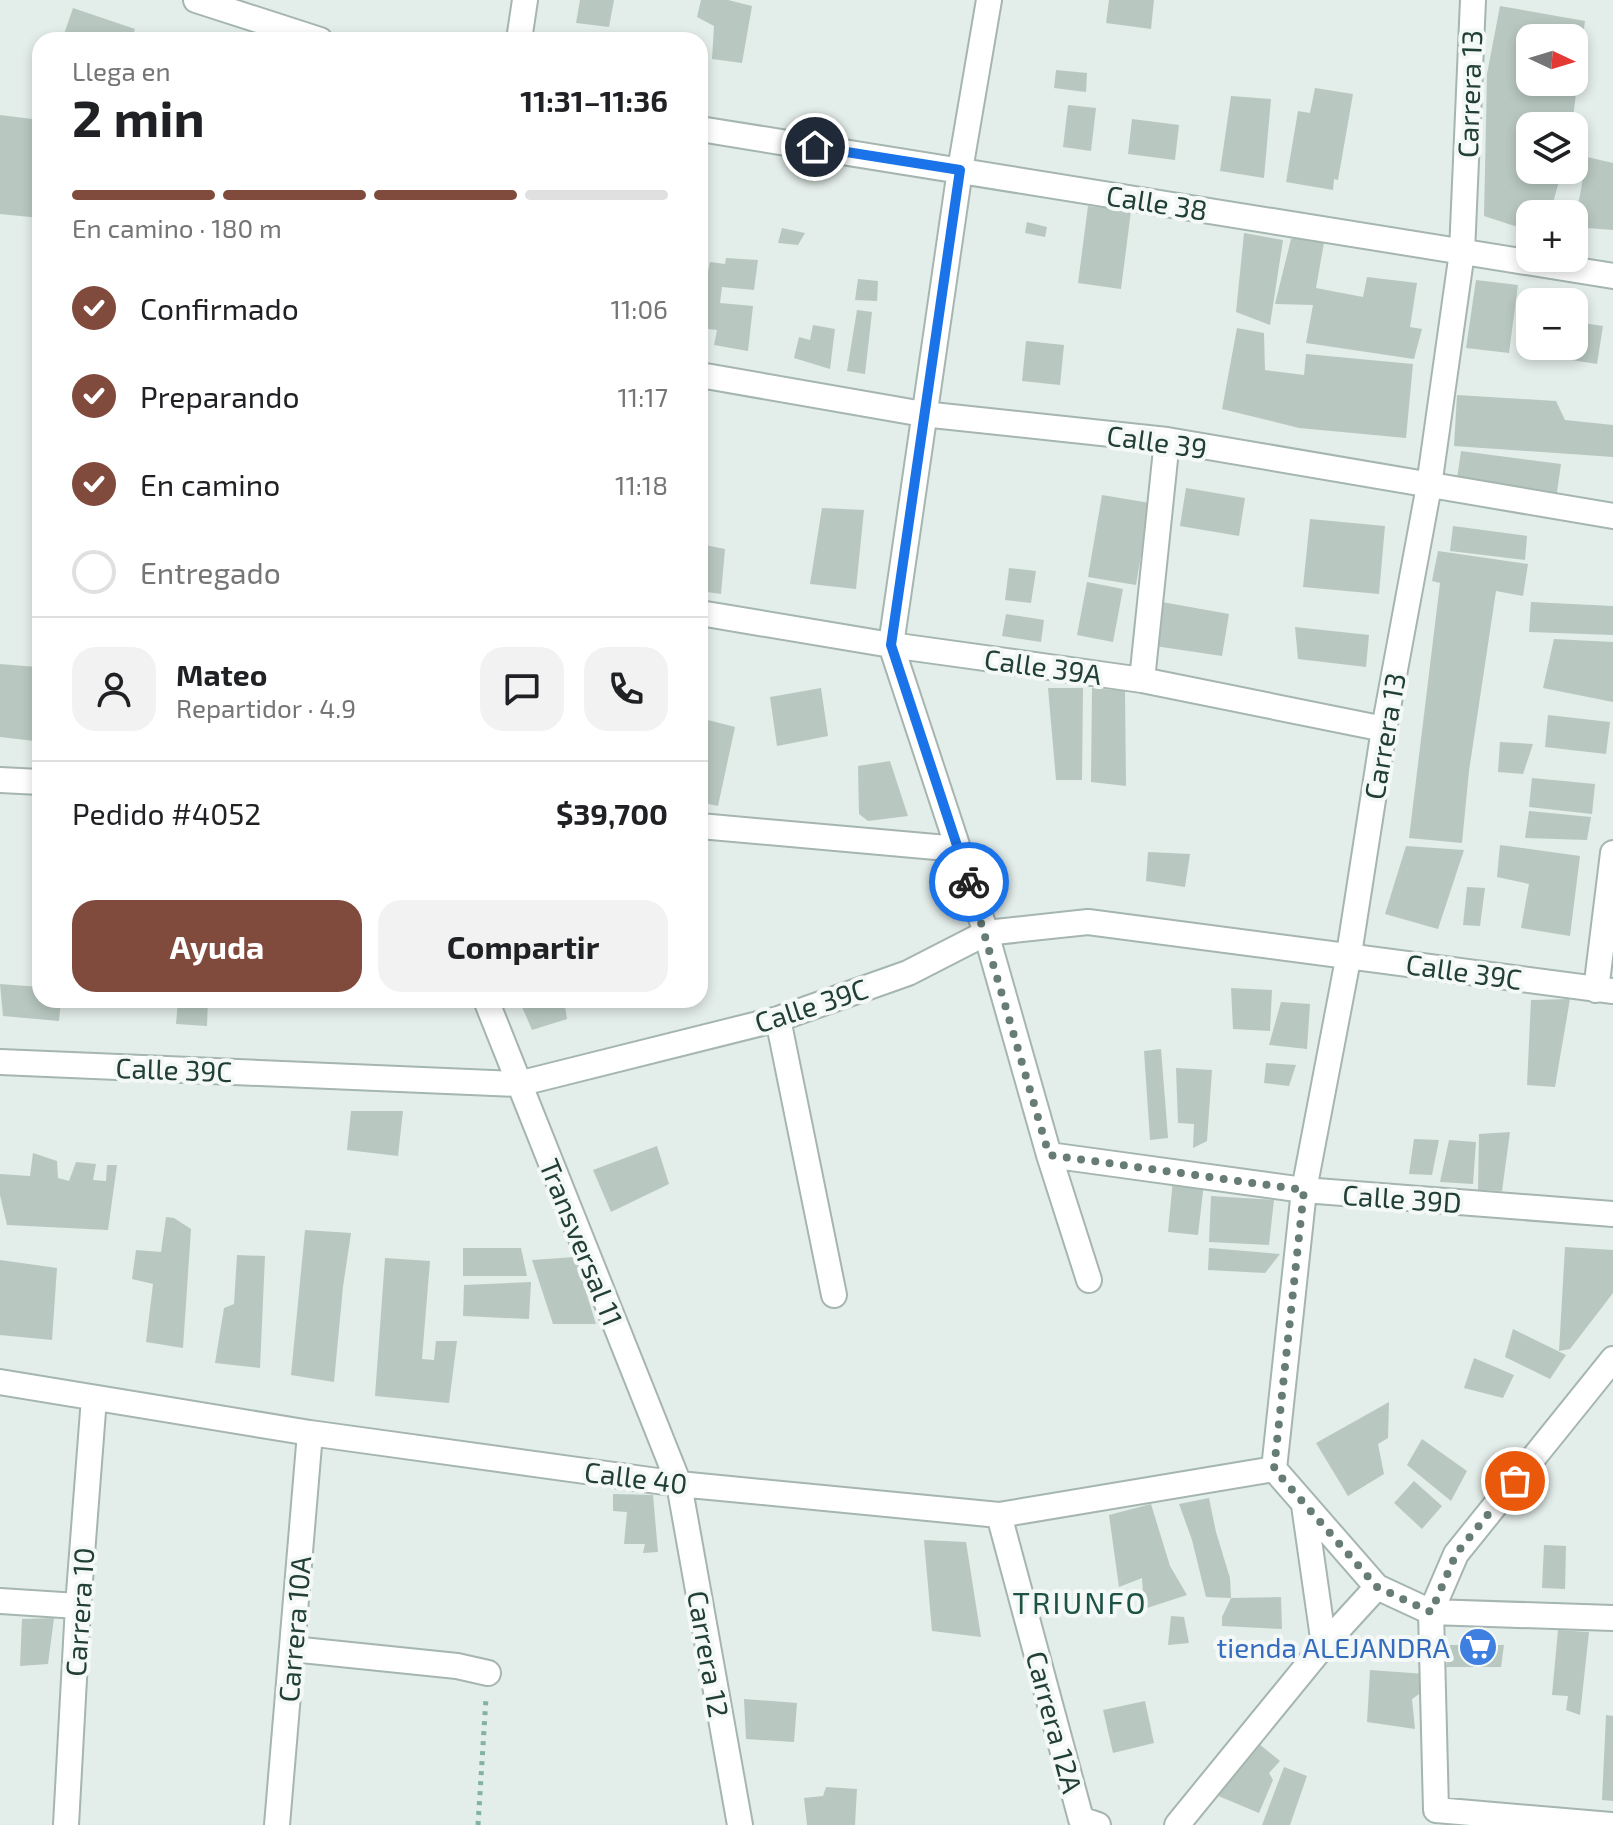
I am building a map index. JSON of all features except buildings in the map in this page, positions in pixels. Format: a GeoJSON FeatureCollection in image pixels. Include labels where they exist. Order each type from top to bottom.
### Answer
{"type":"FeatureCollection","features":[{"type":"Feature","properties":{"kind":"street"},"geometry":{"type":"LineString","coordinates":[[196,0],[220,4],[298,32]]}},
{"type":"Feature","properties":{"kind":"street"},"geometry":{"type":"LineString","coordinates":[[520,32],[525,0]]}},
{"type":"Feature","properties":{"kind":"street"},"geometry":{"type":"LineString","coordinates":[[989,0],[960,170],[891,645],[986,933],[1049,1155],[1089,1280]]}},
{"type":"Feature","properties":{"kind":"street","name":"Carrera 13"},"geometry":{"type":"LineString","coordinates":[[1274,1469],[1304,1190],[1349,954],[1384,729],[1429,486],[1462,252],[1473,0]]}},
{"type":"Feature","properties":{"kind":"street","name":"Calle 38"},"geometry":{"type":"LineString","coordinates":[[708,130],[1613,276]]}},
{"type":"Feature","properties":{"kind":"street","name":"Calle 39"},"geometry":{"type":"LineString","coordinates":[[708,376],[923,414],[1167,440],[1613,516]]}},
{"type":"Feature","properties":{"kind":"street"},"geometry":{"type":"LineString","coordinates":[[1142,680],[1167,440]]}},
{"type":"Feature","properties":{"kind":"street","name":"Calle 39A"},"geometry":{"type":"LineString","coordinates":[[708,614],[891,645],[1142,680],[1384,729]]}},
{"type":"Feature","properties":{"kind":"street"},"geometry":{"type":"LineString","coordinates":[[0,780],[32,782]]}},
{"type":"Feature","properties":{"kind":"street"},"geometry":{"type":"LineString","coordinates":[[708,827],[958,849]]}},
{"type":"Feature","properties":{"kind":"street"},"geometry":{"type":"LineString","coordinates":[[1605,991],[1613,853]]}},
{"type":"Feature","properties":{"kind":"street","name":"Calle 39C"},"geometry":{"type":"LineString","coordinates":[[0,1062],[518,1084],[778,1019],[908,973],[986,933],[1088,922],[1349,954],[1605,991]]}},
{"type":"Feature","properties":{"kind":"street","name":"Transversal 11"},"geometry":{"type":"LineString","coordinates":[[489,1008],[679,1484]]}},
{"type":"Feature","properties":{"kind":"street"},"geometry":{"type":"LineString","coordinates":[[778,1019],[834,1295]]}},
{"type":"Feature","properties":{"kind":"street","name":"Calle 39D"},"geometry":{"type":"LineString","coordinates":[[1049,1155],[1304,1190],[1613,1214]]}},
{"type":"Feature","properties":{"kind":"street"},"geometry":{"type":"LineString","coordinates":[[1611,1825],[1436,1810],[1431,1612],[1456,1554],[1613,1359]]}},
{"type":"Feature","properties":{"kind":"street","name":"Calle 40"},"geometry":{"type":"LineString","coordinates":[[0,1382],[310,1433],[679,1484],[999,1515],[1274,1469]]}},
{"type":"Feature","properties":{"kind":"street","name":"Carrera 10"},"geometry":{"type":"LineString","coordinates":[[66,1825],[94,1398]]}},
{"type":"Feature","properties":{"kind":"street","name":"Carrera 10A"},"geometry":{"type":"LineString","coordinates":[[277,1825],[310,1433]]}},
{"type":"Feature","properties":{"kind":"street"},"geometry":{"type":"LineString","coordinates":[[1274,1469],[1377,1587],[1431,1612],[1613,1618]]}},
{"type":"Feature","properties":{"kind":"street","name":"Carrera 12"},"geometry":{"type":"LineString","coordinates":[[679,1484],[740,1825]]}},
{"type":"Feature","properties":{"kind":"street"},"geometry":{"type":"LineString","coordinates":[[1304,1505],[1324,1645]]}},
{"type":"Feature","properties":{"kind":"street","name":"Carrera 12A"},"geometry":{"type":"LineString","coordinates":[[999,1515],[1081,1819],[1098,1825]]}},
{"type":"Feature","properties":{"kind":"street"},"geometry":{"type":"LineString","coordinates":[[1177,1825],[1324,1645],[1377,1587]]}},
{"type":"Feature","properties":{"kind":"street"},"geometry":{"type":"LineString","coordinates":[[0,1601],[78,1606]]}},
{"type":"Feature","properties":{"kind":"street"},"geometry":{"type":"LineString","coordinates":[[292,1649],[457,1666],[488,1673]]}},
{"type":"Feature","properties":{"kind":"path"},"geometry":{"type":"LineString","coordinates":[[478,1825],[488,1673]]}},
{"type":"Feature","properties":{"kind":"way so far"},"geometry":{"type":"LineString","coordinates":[[969,882],[1049,1155],[1304,1190],[1274,1469],[1377,1587],[1431,1612],[1456,1554],[1515,1481]]}},
{"type":"Feature","properties":{"kind":"place","name":"tienda ALEJANDRA"},"geometry":{"type":"Point","coordinates":[1478,1647]}},
{"type":"Feature","properties":{"kind":"district","name":"TRIUNFO"},"geometry":{"type":"Point","coordinates":[1080,1602]}},
{"type":"Feature","properties":{"kind":"route"},"geometry":{"type":"LineString","coordinates":[[815,147],[960,170],[891,645],[969,882]]}}]}
